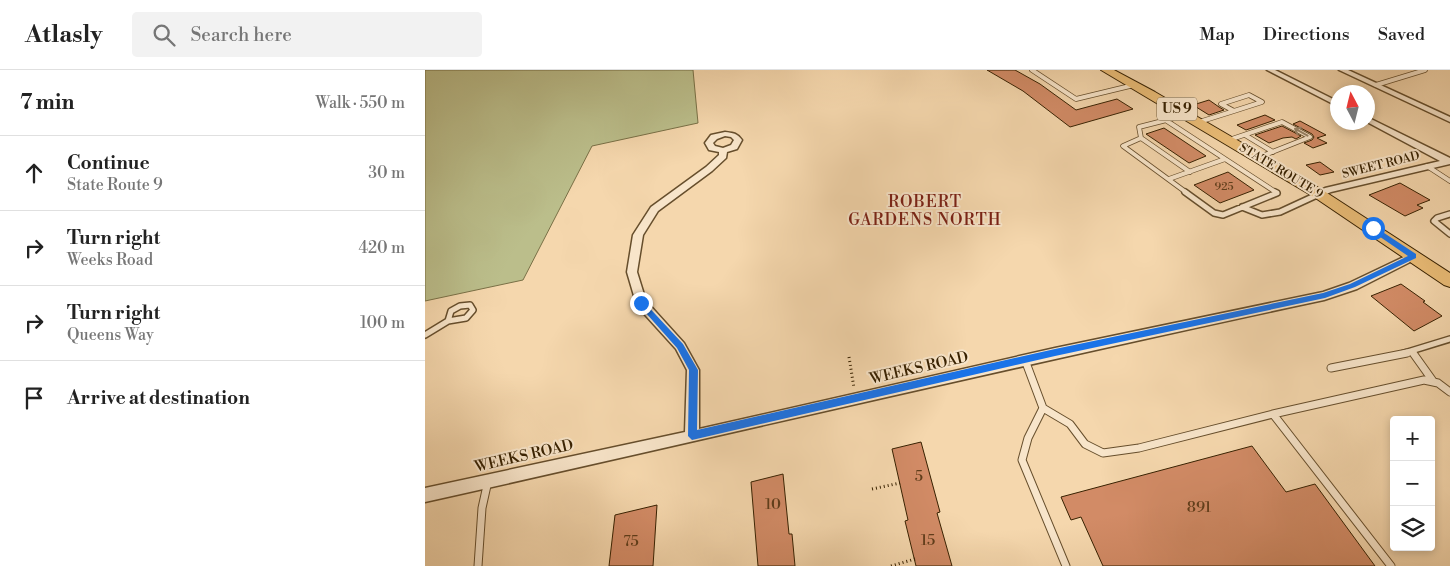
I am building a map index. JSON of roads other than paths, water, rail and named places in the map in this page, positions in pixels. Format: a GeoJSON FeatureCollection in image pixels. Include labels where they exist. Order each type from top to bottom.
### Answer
{"type":"FeatureCollection","features":[{"type":"Feature","properties":{"kind":"main road","name":"STATE ROUTE 9"},"geometry":{"type":"LineString","coordinates":[[1106,70],[1187,115],[1319,194],[1450,281]]}},
{"type":"Feature","properties":{"kind":"street"},"geometry":{"type":"LineString","coordinates":[[1269,70],[1330,100]]}},
{"type":"Feature","properties":{"kind":"street"},"geometry":{"type":"LineString","coordinates":[[1342,70],[1450,120]]}},
{"type":"Feature","properties":{"kind":"street"},"geometry":{"type":"LineString","coordinates":[[1375,123],[1449,161]]}},
{"type":"Feature","properties":{"kind":"street"},"geometry":{"type":"LineString","coordinates":[[692,436],[693,370],[680,346],[641,303],[632,272],[638,235],[654,209],[709,170],[723,156],[723,151]]}},
{"type":"Feature","properties":{"kind":"street","name":"SWEET ROAD"},"geometry":{"type":"LineString","coordinates":[[1319,194],[1328,190],[1449,161]]}},
{"type":"Feature","properties":{"kind":"street","name":"WEEKS ROAD"},"geometry":{"type":"LineString","coordinates":[[425,495],[856,400],[1025,360],[1325,296],[1353,286],[1414,256]]}},
{"type":"Feature","properties":{"kind":"lane"},"geometry":{"type":"LineString","coordinates":[[1032,70],[1076,99],[1134,85]]}},
{"type":"Feature","properties":{"kind":"lane"},"geometry":{"type":"LineString","coordinates":[[1376,85],[1425,70]]}},
{"type":"Feature","properties":{"kind":"lane"},"geometry":{"type":"LineString","coordinates":[[1199,122],[1234,111],[1262,102],[1249,95],[1221,104],[1234,111]]}},
{"type":"Feature","properties":{"kind":"lane"},"geometry":{"type":"LineString","coordinates":[[1187,115],[1139,127],[1141,138],[1190,172]]}},
{"type":"Feature","properties":{"kind":"lane"},"geometry":{"type":"LineString","coordinates":[[1141,138],[1123,146],[1214,213],[1223,215],[1277,193],[1167,121]]}},
{"type":"Feature","properties":{"kind":"lane"},"geometry":{"type":"LineString","coordinates":[[1229,140],[1282,122],[1310,137],[1257,158]]}},
{"type":"Feature","properties":{"kind":"lane"},"geometry":{"type":"LineString","coordinates":[[1245,135],[1273,152]]}},
{"type":"Feature","properties":{"kind":"lane"},"geometry":{"type":"LineString","coordinates":[[1169,179],[1225,159]]}},
{"type":"Feature","properties":{"kind":"lane"},"geometry":{"type":"LineString","coordinates":[[1427,166],[1450,181]]}},
{"type":"Feature","properties":{"kind":"lane"},"geometry":{"type":"LineString","coordinates":[[1242,207],[1261,215],[1280,212],[1319,194]]}},
{"type":"Feature","properties":{"kind":"lane"},"geometry":{"type":"LineString","coordinates":[[1450,214],[1437,218],[1434,221],[1450,234]]}},
{"type":"Feature","properties":{"kind":"lane"},"geometry":{"type":"LineString","coordinates":[[425,336],[448,321]]}},
{"type":"Feature","properties":{"kind":"lane"},"geometry":{"type":"LineString","coordinates":[[1331,368],[1412,352],[1450,339]]}},
{"type":"Feature","properties":{"kind":"lane"},"geometry":{"type":"LineString","coordinates":[[1412,352],[1433,380],[1443,385],[1450,392]]}},
{"type":"Feature","properties":{"kind":"lane"},"geometry":{"type":"LineString","coordinates":[[1025,360],[1043,408],[1070,424],[1085,444],[1103,453],[1139,448],[1273,414],[1424,380],[1433,380]]}},
{"type":"Feature","properties":{"kind":"lane"},"geometry":{"type":"LineString","coordinates":[[1043,408],[1028,438],[1022,460],[1066,566]]}},
{"type":"Feature","properties":{"kind":"lane"},"geometry":{"type":"LineString","coordinates":[[1273,414],[1391,566]]}},
{"type":"Feature","properties":{"kind":"lane"},"geometry":{"type":"LineString","coordinates":[[478,566],[482,508],[488,481]]}},
{"type":"Feature","properties":{"kind":"district","name":"ROBERT GARDENS NORTH"},"geometry":{"type":"Point","coordinates":[925,211]}}]}
